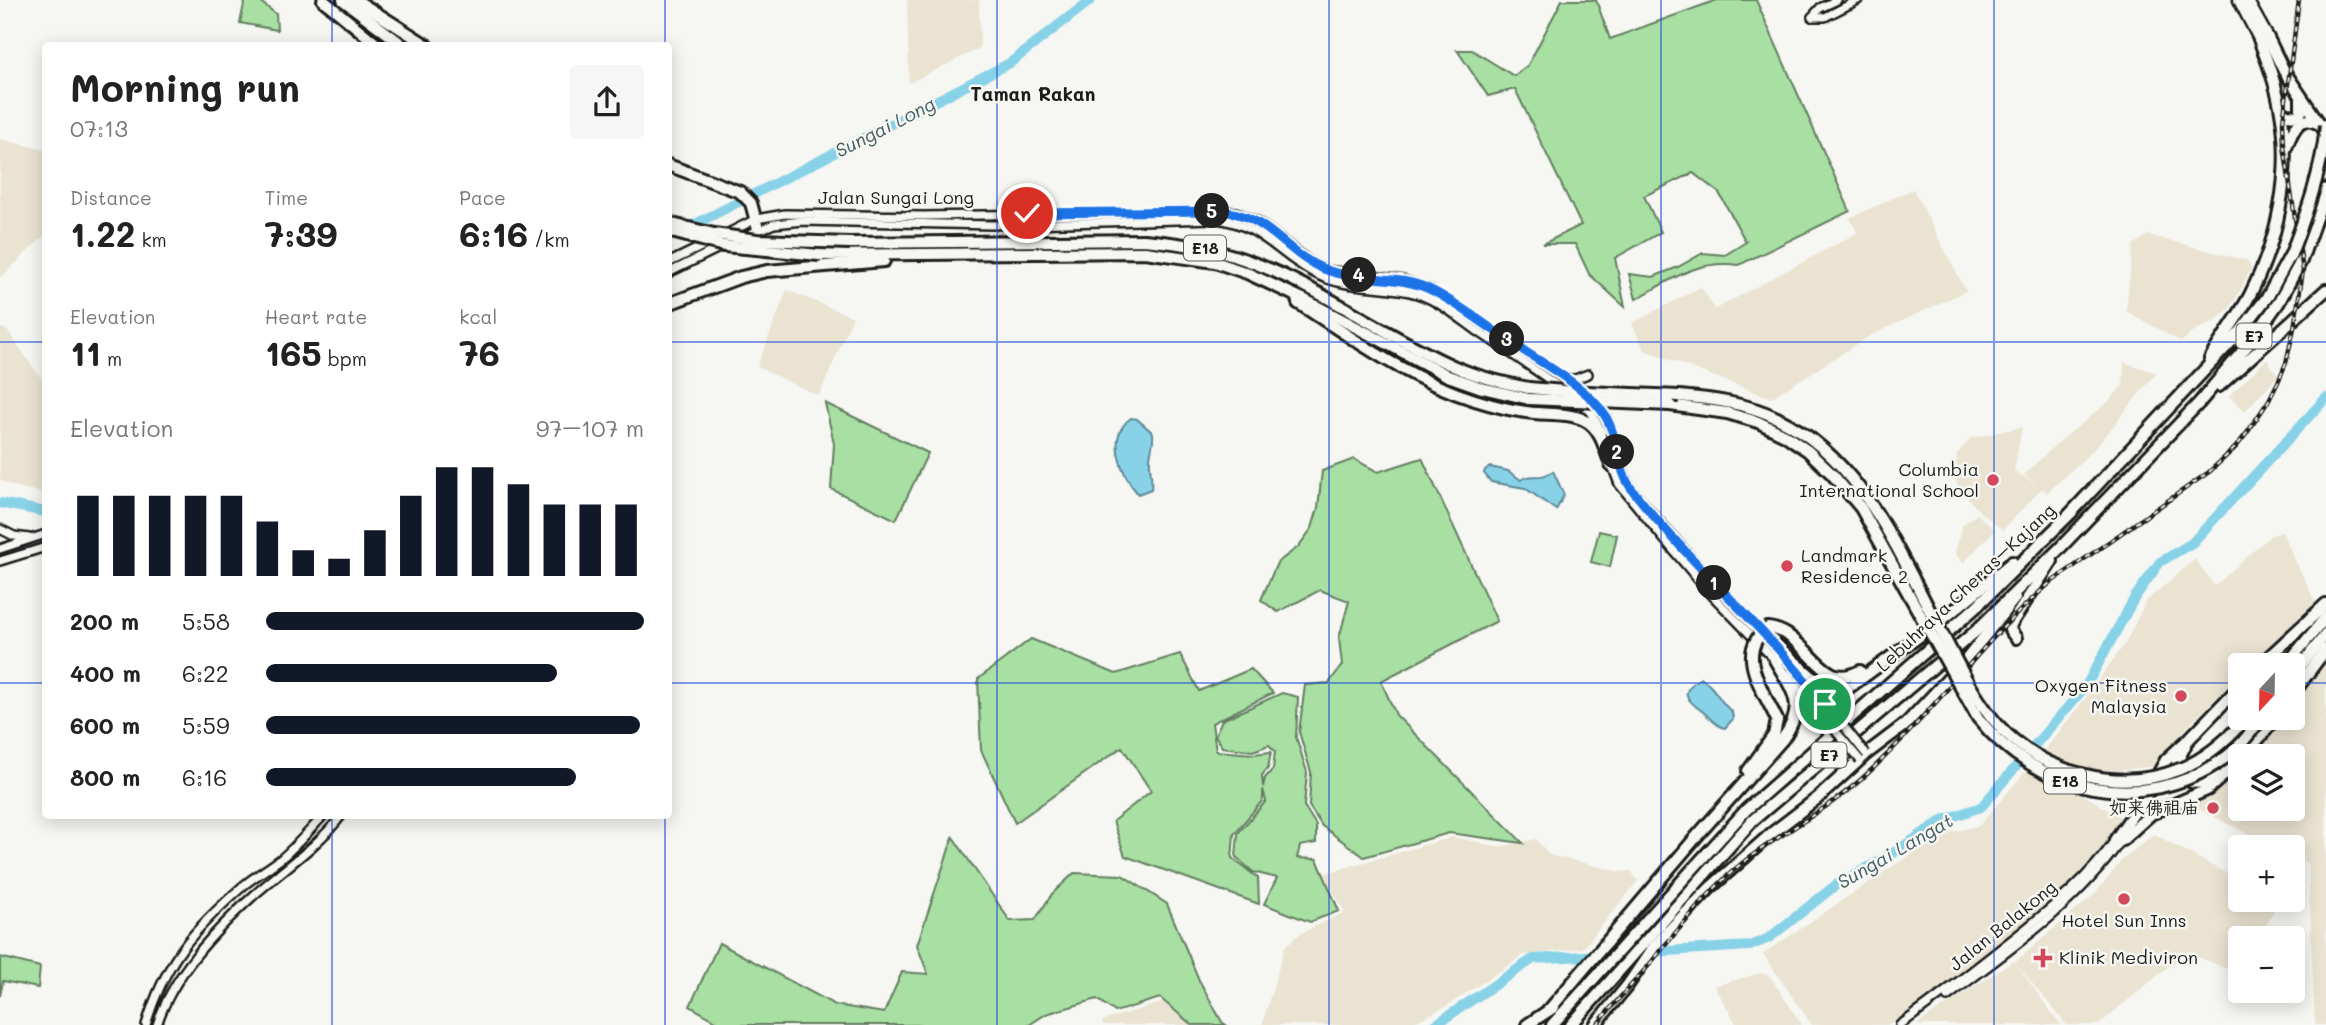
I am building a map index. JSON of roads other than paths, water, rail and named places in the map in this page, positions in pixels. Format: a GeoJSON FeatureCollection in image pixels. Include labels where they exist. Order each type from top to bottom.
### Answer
{"type":"FeatureCollection","features":[{"type":"Feature","properties":{"kind":"highway"},"geometry":{"type":"LineString","coordinates":[[323,0],[374,42]]}},
{"type":"Feature","properties":{"kind":"highway"},"geometry":{"type":"LineString","coordinates":[[333,0],[388,42]]}},
{"type":"Feature","properties":{"kind":"highway"},"geometry":{"type":"LineString","coordinates":[[343,0],[399,42]]}},
{"type":"Feature","properties":{"kind":"highway"},"geometry":{"type":"LineString","coordinates":[[356,0],[422,42]]}},
{"type":"Feature","properties":{"kind":"highway"},"geometry":{"type":"LineString","coordinates":[[2263,38],[2301,98],[2324,128]]}},
{"type":"Feature","properties":{"kind":"highway"},"geometry":{"type":"LineString","coordinates":[[2203,371],[2220,340],[2244,306],[2264,263],[2277,222],[2285,150],[2281,111],[2263,38]]}},
{"type":"Feature","properties":{"kind":"highway"},"geometry":{"type":"LineString","coordinates":[[2281,111],[2287,115],[2298,116],[2301,112],[2301,98]]}},
{"type":"Feature","properties":{"kind":"highway"},"geometry":{"type":"LineString","coordinates":[[2285,150],[2294,127],[2300,121],[2314,121],[2324,128]]}},
{"type":"Feature","properties":{"kind":"highway","name":"Lebuhraya Cheras–Kajang"},"geometry":{"type":"LineString","coordinates":[[1552,1025],[1746,810],[1975,608],[2104,478],[2240,332],[2296,258],[2324,145],[2324,128]]}},
{"type":"Feature","properties":{"kind":"highway"},"geometry":{"type":"LineString","coordinates":[[672,166],[740,192],[751,203],[757,224]]}},
{"type":"Feature","properties":{"kind":"highway","name":"Lebuhraya Cheras–Kajang"},"geometry":{"type":"LineString","coordinates":[[1571,1025],[1618,984],[1753,820],[1976,631],[2199,403],[2252,340],[2279,302],[2326,189]]}},
{"type":"Feature","properties":{"kind":"highway","name":"E18"},"geometry":{"type":"LineString","coordinates":[[672,224],[757,240],[850,243],[1119,240],[1163,242],[1216,250],[1254,263],[1306,287],[1454,367],[1529,393],[1569,402],[1670,405],[1727,413],[1758,422],[1785,435],[1808,451],[1861,508],[1990,716],[2023,748],[2060,767],[2105,779],[2125,780],[2154,777],[2180,769],[2218,747],[2234,730]]}},
{"type":"Feature","properties":{"kind":"highway","name":"E18"},"geometry":{"type":"LineString","coordinates":[[672,233],[733,248],[819,255],[1145,252],[1215,262],[1247,273],[1303,299],[1448,376],[1482,388],[1529,393],[1679,396],[1728,402],[1755,409],[1778,418],[1823,448],[1870,501],[1891,536],[1926,615],[1979,718],[2013,754],[2028,764],[2069,782],[2116,792],[2143,790],[2172,785],[2200,773],[2223,760],[2242,744],[2253,730]]}},
{"type":"Feature","properties":{"kind":"highway"},"geometry":{"type":"LineString","coordinates":[[672,303],[741,277],[767,271],[881,261],[921,254]]}},
{"type":"Feature","properties":{"kind":"highway"},"geometry":{"type":"LineString","coordinates":[[1247,273],[1425,381],[1497,406],[1525,412],[1573,416],[1584,420],[1599,435],[1611,465]]}},
{"type":"Feature","properties":{"kind":"highway"},"geometry":{"type":"LineString","coordinates":[[2199,403],[2326,290]]}},
{"type":"Feature","properties":{"kind":"highway"},"geometry":{"type":"LineString","coordinates":[[1824,710],[1856,681],[1908,645],[1990,581],[2104,478]]}},
{"type":"Feature","properties":{"kind":"highway"},"geometry":{"type":"LineString","coordinates":[[2016,638],[2010,630],[2011,624],[2060,548]]}},
{"type":"Feature","properties":{"kind":"highway"},"geometry":{"type":"LineString","coordinates":[[1819,797],[1855,774],[1889,744],[1987,636],[2026,581]]}},
{"type":"Feature","properties":{"kind":"highway"},"geometry":{"type":"LineString","coordinates":[[2273,653],[2326,604]]}},
{"type":"Feature","properties":{"kind":"highway"},"geometry":{"type":"LineString","coordinates":[[2296,653],[2326,617]]}},
{"type":"Feature","properties":{"kind":"highway"},"geometry":{"type":"LineString","coordinates":[[1742,784],[1751,765],[1774,736],[1777,720],[1752,665],[1750,654],[1755,640],[1768,628],[1786,632],[1826,671],[1839,677],[1850,677],[1908,645]]}},
{"type":"Feature","properties":{"kind":"highway"},"geometry":{"type":"LineString","coordinates":[[2305,661],[2326,634]]}},
{"type":"Feature","properties":{"kind":"highway"},"geometry":{"type":"LineString","coordinates":[[1767,637],[1821,685],[1840,688],[1856,681]]}},
{"type":"Feature","properties":{"kind":"highway"},"geometry":{"type":"LineString","coordinates":[[2305,677],[2326,649]]}},
{"type":"Feature","properties":{"kind":"highway"},"geometry":{"type":"LineString","coordinates":[[1549,1010],[1793,725],[1797,707],[1793,693],[1775,660]]}},
{"type":"Feature","properties":{"kind":"highway"},"geometry":{"type":"LineString","coordinates":[[2118,841],[2160,768],[2228,698]]}},
{"type":"Feature","properties":{"kind":"highway"},"geometry":{"type":"LineString","coordinates":[[1576,1025],[1618,984],[1653,941],[1713,878],[1819,797],[1863,757],[1907,723]]}},
{"type":"Feature","properties":{"kind":"highway"},"geometry":{"type":"LineString","coordinates":[[2254,744],[2266,730]]}},
{"type":"Feature","properties":{"kind":"highway"},"geometry":{"type":"LineString","coordinates":[[2190,738],[2177,762],[2183,777],[2190,782],[2206,782],[2228,769]]}},
{"type":"Feature","properties":{"kind":"highway"},"geometry":{"type":"LineString","coordinates":[[2118,841],[2151,814],[2207,790],[2228,772]]}},
{"type":"Feature","properties":{"kind":"highway"},"geometry":{"type":"LineString","coordinates":[[1595,1025],[1618,984]]}},
{"type":"Feature","properties":{"kind":"highway"},"geometry":{"type":"LineString","coordinates":[[1527,1025],[1583,989]]}},
{"type":"Feature","properties":{"kind":"main road"},"geometry":{"type":"LineString","coordinates":[[2239,0],[2263,38]]}},
{"type":"Feature","properties":{"kind":"main road"},"geometry":{"type":"LineString","coordinates":[[2247,0],[2263,38]]}},
{"type":"Feature","properties":{"kind":"street"},"geometry":{"type":"LineString","coordinates":[[1837,0],[1820,8],[1812,17],[1825,16],[1858,0]]}},
{"type":"Feature","properties":{"kind":"street","name":"Jalan Sungai Long"},"geometry":{"type":"LineString","coordinates":[[672,261],[785,214],[924,216],[1236,212],[1257,221],[1313,264],[1326,270],[1403,280],[1432,290],[1586,393],[1606,417],[1615,436],[1619,463],[1633,491],[1702,570],[1767,637],[1863,757]]}},
{"type":"Feature","properties":{"kind":"street","name":"Jalan Sungai Long"},"geometry":{"type":"LineString","coordinates":[[672,271],[757,224],[803,221],[992,225],[1216,219],[1232,221],[1253,229],[1307,270],[1321,277],[1350,284],[1403,290],[1433,301],[1576,398],[1591,412],[1600,427],[1611,465],[1619,484],[1628,496],[1706,589],[1824,710]]}},
{"type":"Feature","properties":{"kind":"street"},"geometry":{"type":"LineString","coordinates":[[1564,379],[1575,379],[1588,374],[1586,393]]}},
{"type":"Feature","properties":{"kind":"street"},"geometry":{"type":"LineString","coordinates":[[0,529],[25,538],[35,538]]}},
{"type":"Feature","properties":{"kind":"street"},"geometry":{"type":"LineString","coordinates":[[2,548],[42,535]]}},
{"type":"Feature","properties":{"kind":"street"},"geometry":{"type":"LineString","coordinates":[[0,539],[4,560],[42,548]]}},
{"type":"Feature","properties":{"kind":"street"},"geometry":{"type":"LineString","coordinates":[[146,1025],[170,964],[191,937],[244,885],[283,856],[320,819]]}},
{"type":"Feature","properties":{"kind":"street"},"geometry":{"type":"LineString","coordinates":[[157,1025],[190,961],[253,896],[310,849],[338,819]]}},
{"type":"Feature","properties":{"kind":"street","name":"Jalan Balakong"},"geometry":{"type":"LineString","coordinates":[[1908,1025],[2008,946],[2084,880],[2118,841]]}},
{"type":"Feature","properties":{"kind":"street","name":"Jalan Balakong"},"geometry":{"type":"LineString","coordinates":[[1900,1025],[2008,946]]}},
{"type":"Feature","properties":{"kind":"water"},"geometry":{"type":"Polygon","coordinates":[[[1131,418],[1137,419],[1153,433],[1151,489],[1138,494],[1126,477],[1119,456],[1119,435],[1131,418]]]}},
{"type":"Feature","properties":{"kind":"water"},"geometry":{"type":"Polygon","coordinates":[[[1490,467],[1508,471],[1521,480],[1544,476],[1553,471],[1564,495],[1556,510],[1525,488],[1491,482],[1484,473],[1490,467]]]}},
{"type":"Feature","properties":{"kind":"water"},"geometry":{"type":"Polygon","coordinates":[[[1701,678],[1732,712],[1733,719],[1725,728],[1715,723],[1688,699],[1689,687],[1701,678]]]}},
{"type":"Feature","properties":{"kind":"waterway","name":"Sungai Long"},"geometry":{"type":"LineString","coordinates":[[672,236],[1010,63],[1091,0]]}},
{"type":"Feature","properties":{"kind":"waterway","name":"Sungai Langat"},"geometry":{"type":"LineString","coordinates":[[1435,1025],[1533,959],[1750,946],[1769,938],[1836,885],[1887,857],[1943,820],[1981,807],[2086,686],[2135,597],[2160,562],[2192,543],[2326,398]]}},
{"type":"Feature","properties":{"kind":"waterway","name":"Sungai Long"},"geometry":{"type":"LineString","coordinates":[[0,503],[42,511]]}},
{"type":"Feature","properties":{"kind":"railway"},"geometry":{"type":"LineString","coordinates":[[1597,1025],[1695,910],[1732,872],[1761,849],[1839,798],[1867,774],[1914,727],[2002,628],[2050,583],[2209,472],[2247,433],[2269,400],[2286,363],[2303,271],[2284,146],[2283,122],[2299,0]]}},
{"type":"Feature","properties":{"kind":"place","name":"Columbia International School"},"geometry":{"type":"Point","coordinates":[1993,480]}},
{"type":"Feature","properties":{"kind":"place","name":"Landmark Residence 2"},"geometry":{"type":"Point","coordinates":[1787,566]}},
{"type":"Feature","properties":{"kind":"place","name":"Oxygen Fitness Malaysia"},"geometry":{"type":"Point","coordinates":[2181,696]}},
{"type":"Feature","properties":{"kind":"place","name":"如来佛祖庙"},"geometry":{"type":"Point","coordinates":[2213,808]}},
{"type":"Feature","properties":{"kind":"place","name":"Hotel Sun Inns"},"geometry":{"type":"Point","coordinates":[2124,899]}},
{"type":"Feature","properties":{"kind":"place","name":"Klinik Mediviron"},"geometry":{"type":"Point","coordinates":[2043,958]}},
{"type":"Feature","properties":{"kind":"district","name":"Taman Rakan"},"geometry":{"type":"Point","coordinates":[1033,94]}}]}
